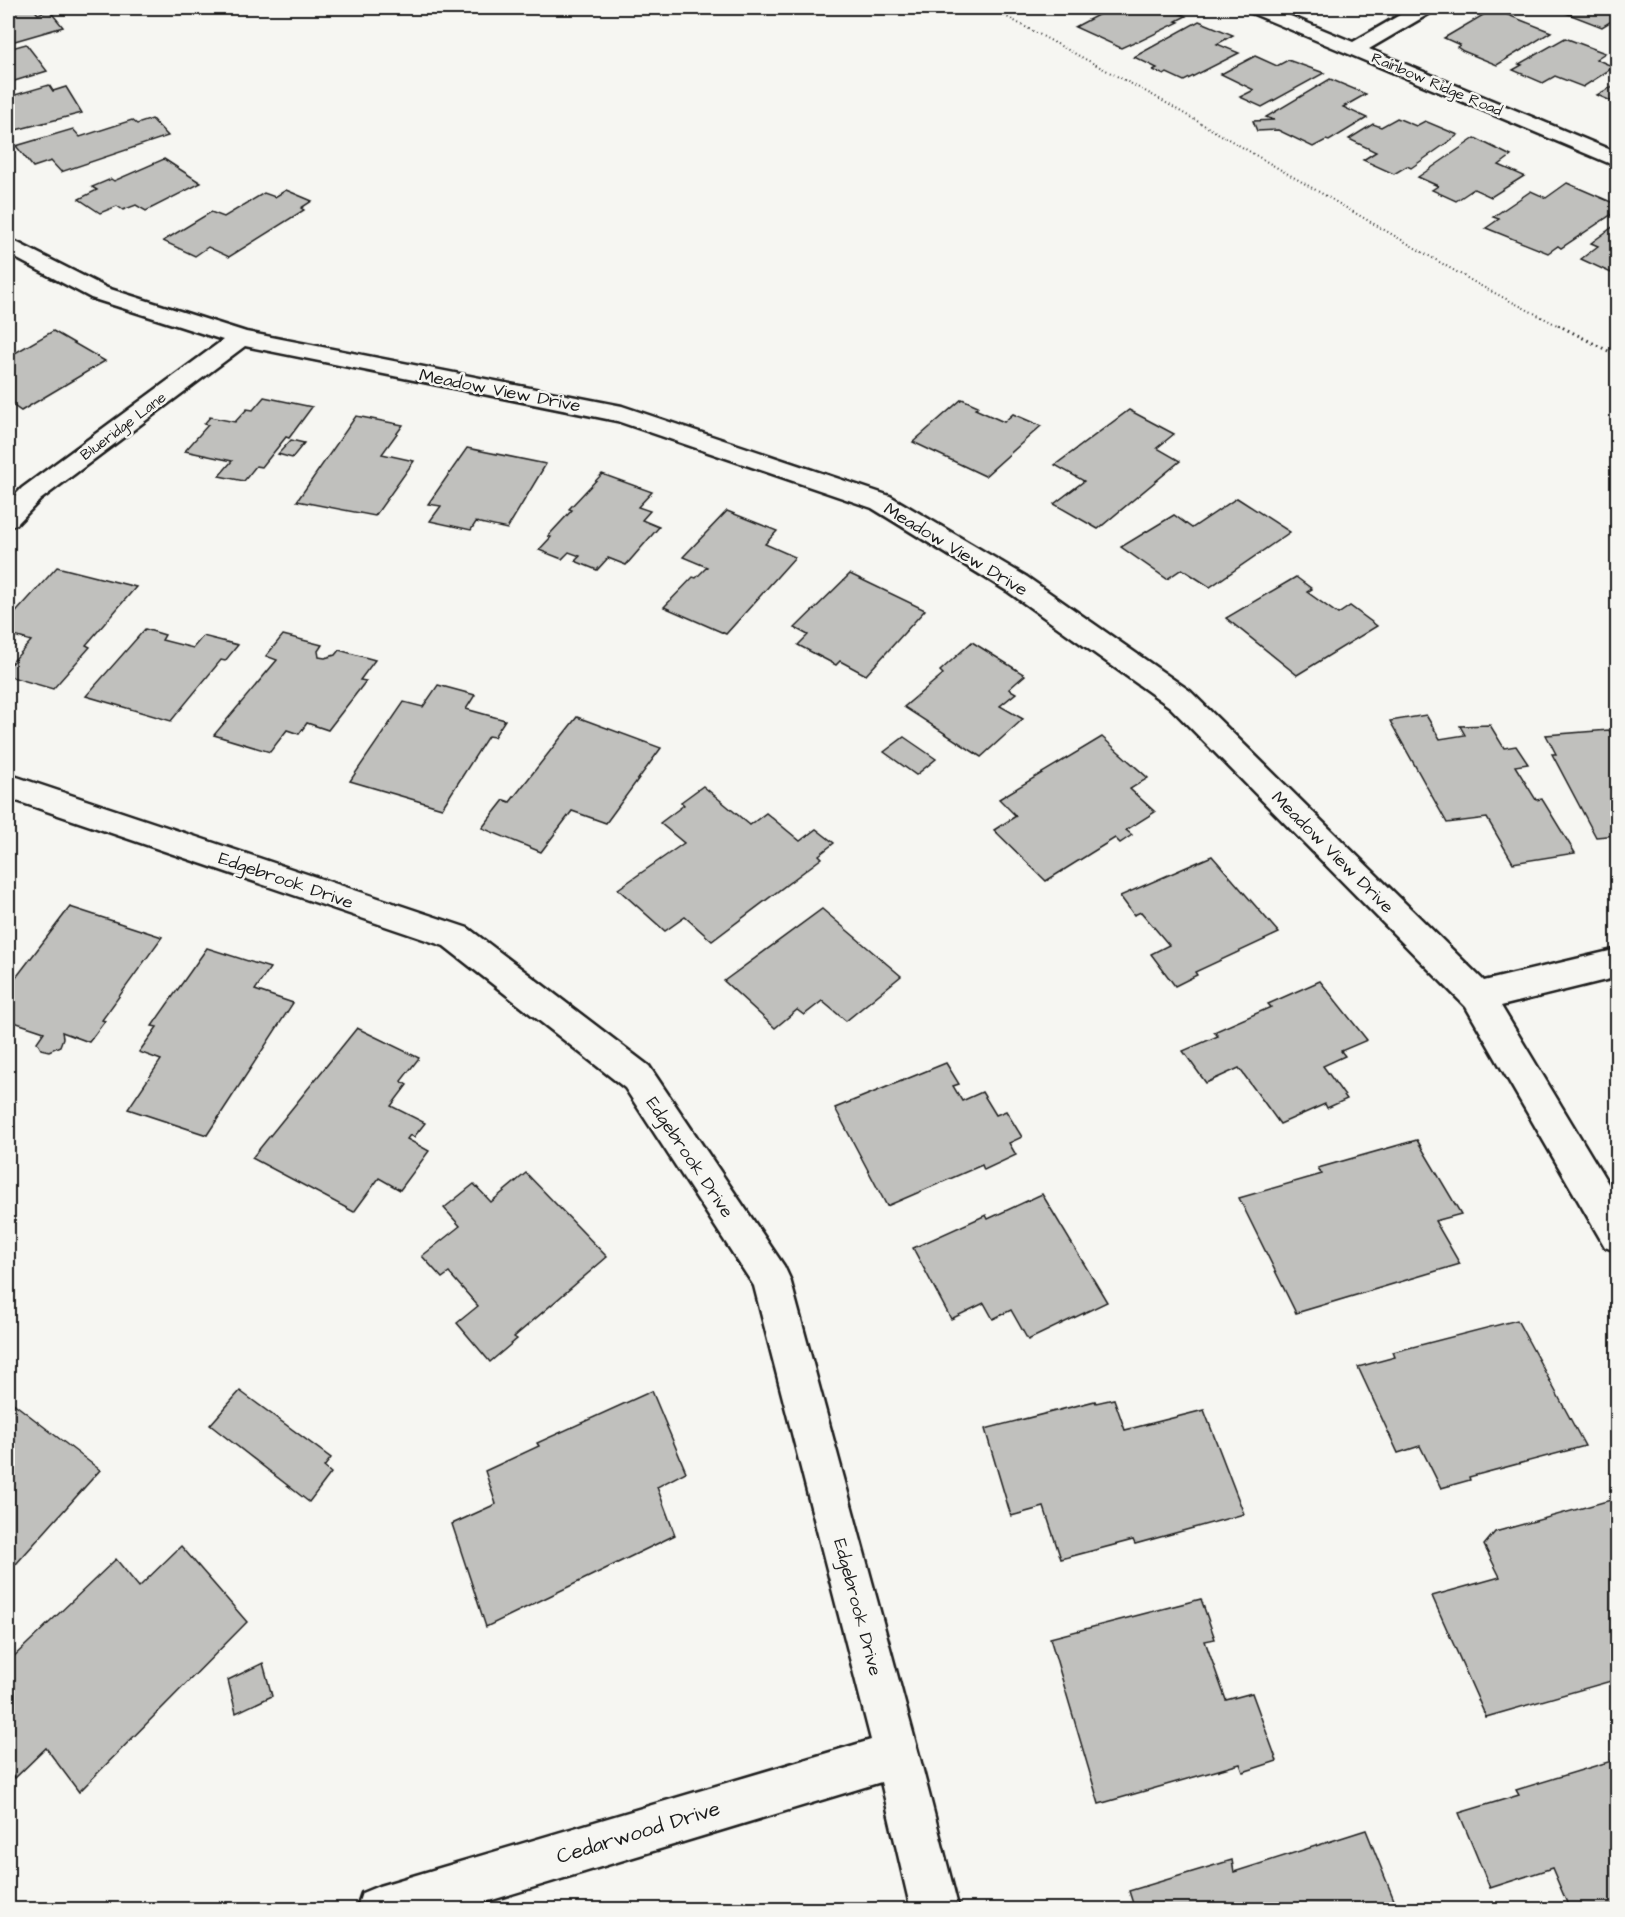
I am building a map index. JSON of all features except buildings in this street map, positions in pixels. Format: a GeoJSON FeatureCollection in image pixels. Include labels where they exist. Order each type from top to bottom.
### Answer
{"type":"FeatureCollection","features":[{"type":"Feature","properties":{"kind":"street","name":"Rainbow Ridge Road"},"geometry":{"type":"LineString","coordinates":[[1256,8],[1617,161]]}},
{"type":"Feature","properties":{"kind":"street"},"geometry":{"type":"LineString","coordinates":[[1354,49],[1425,8]]}},
{"type":"Feature","properties":{"kind":"street","name":"Meadow View Drive"},"geometry":{"type":"LineString","coordinates":[[8,245],[99,293],[241,338],[622,414],[881,502],[1017,584],[1180,699],[1478,997],[1617,1235]]}},
{"type":"Feature","properties":{"kind":"street","name":"Blueridge Lane"},"geometry":{"type":"LineString","coordinates":[[8,518],[31,494],[241,338]]}},
{"type":"Feature","properties":{"kind":"street","name":"Edgebrook Drive"},"geometry":{"type":"LineString","coordinates":[[8,786],[456,936],[637,1077],[771,1279],[897,1755],[934,1910]]}},
{"type":"Feature","properties":{"kind":"street"},"geometry":{"type":"LineString","coordinates":[[1478,997],[1617,963]]}},
{"type":"Feature","properties":{"kind":"street","name":"Cedarwood Drive"},"geometry":{"type":"LineString","coordinates":[[379,1910],[897,1755]]}},
{"type":"Feature","properties":{"kind":"path"},"geometry":{"type":"LineString","coordinates":[[990,8],[1154,96],[1479,285],[1617,356]]}}]}
